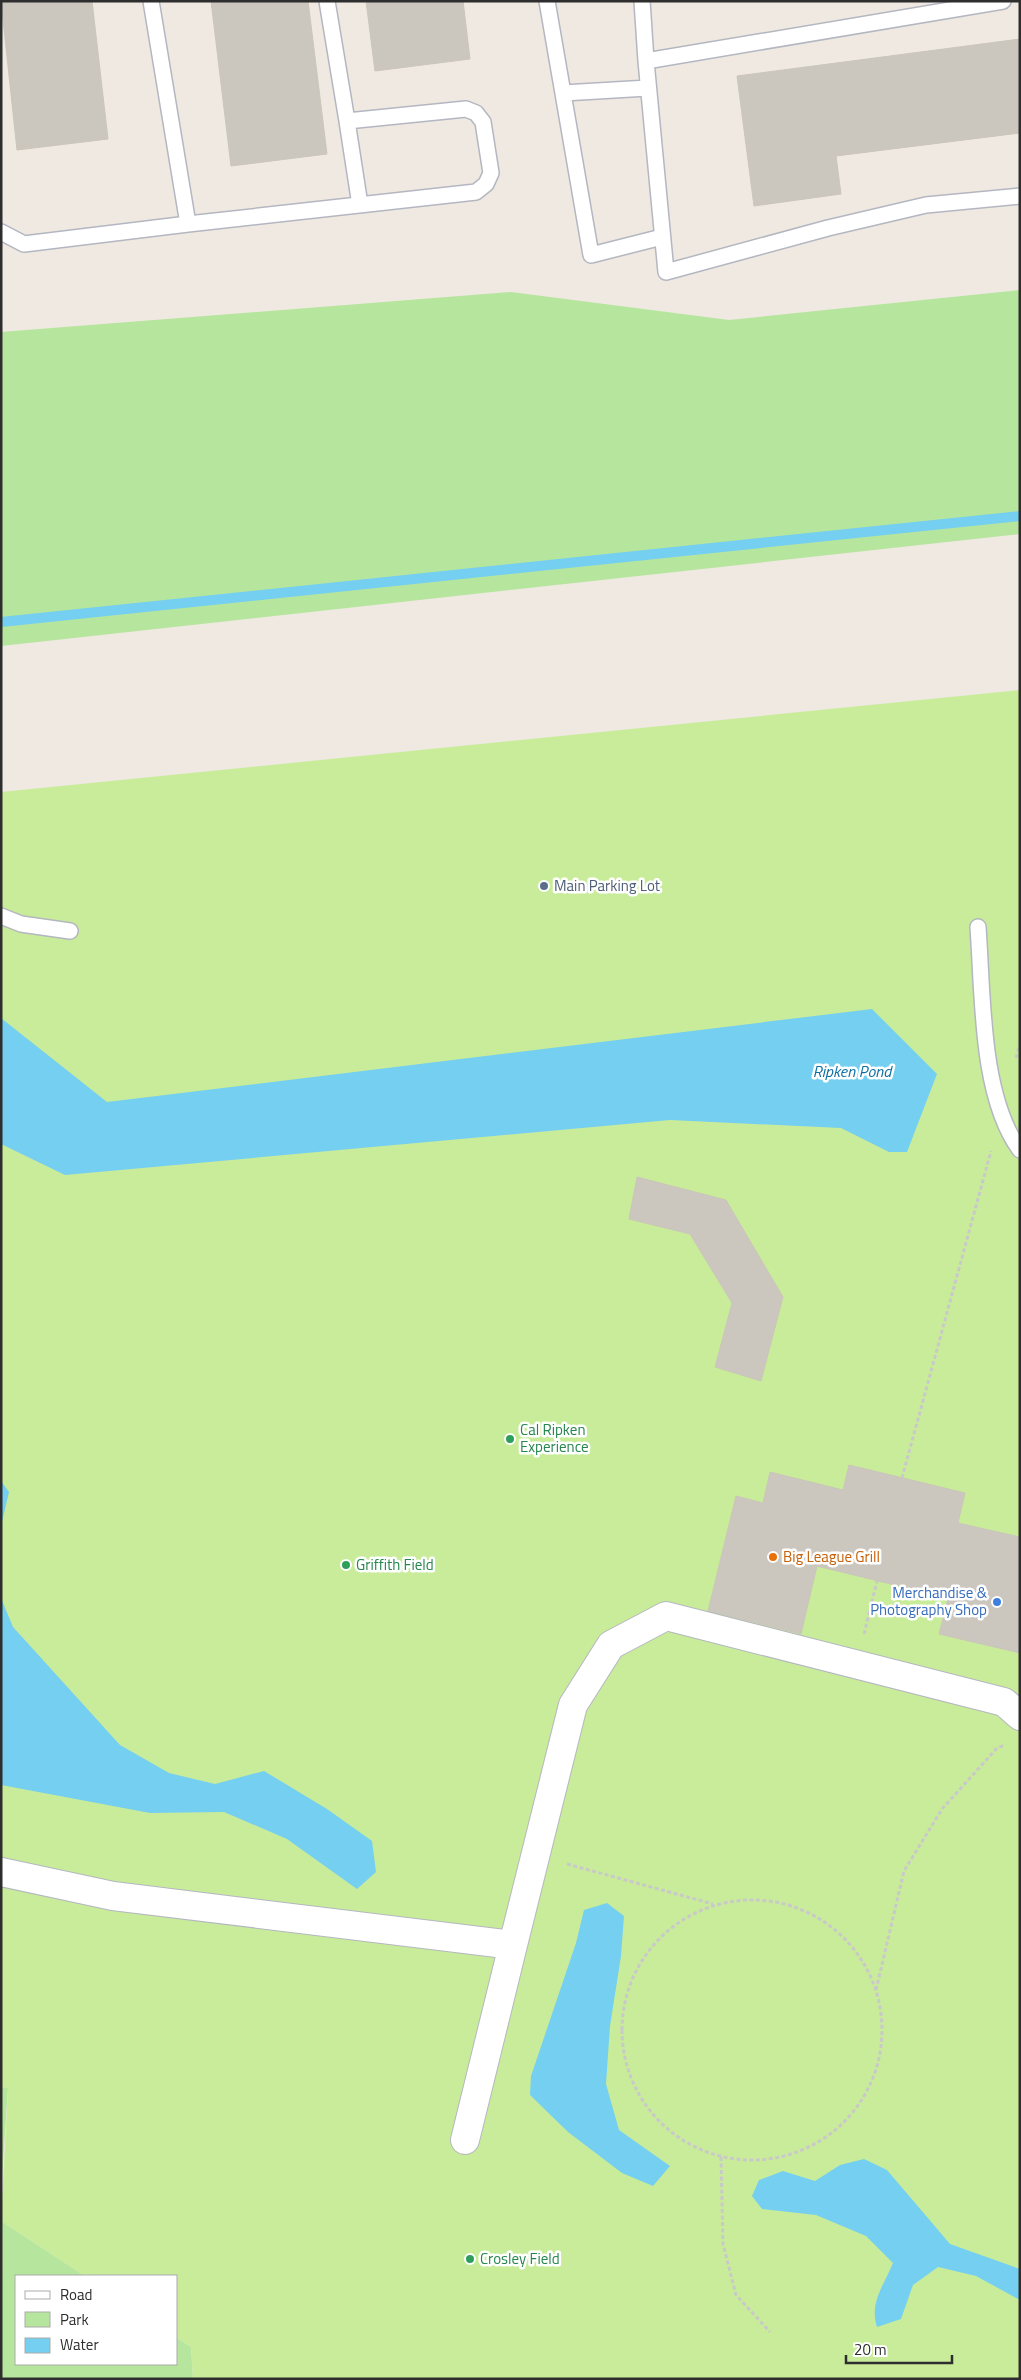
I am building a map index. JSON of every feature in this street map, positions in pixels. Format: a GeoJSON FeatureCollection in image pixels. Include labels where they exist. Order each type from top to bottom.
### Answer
{"type":"FeatureCollection","features":[{"type":"Feature","properties":{"kind":"street"},"geometry":{"type":"LineString","coordinates":[[465,2140],[573,1705],[611,1645],[666,1616],[1004,1702],[1020,1716]]}},
{"type":"Feature","properties":{"kind":"street"},"geometry":{"type":"LineString","coordinates":[[1,1872],[113,1896],[513,1945]]}},
{"type":"Feature","properties":{"kind":"lane"},"geometry":{"type":"LineString","coordinates":[[151,1],[188,224]]}},
{"type":"Feature","properties":{"kind":"lane"},"geometry":{"type":"LineString","coordinates":[[327,1],[360,205]]}},
{"type":"Feature","properties":{"kind":"lane"},"geometry":{"type":"LineString","coordinates":[[547,1],[591,255],[662,237]]}},
{"type":"Feature","properties":{"kind":"lane"},"geometry":{"type":"LineString","coordinates":[[642,1],[648,88],[666,272],[828,228],[926,205],[1020,196]]}},
{"type":"Feature","properties":{"kind":"lane"},"geometry":{"type":"LineString","coordinates":[[646,60],[940,6],[1005,2]]}},
{"type":"Feature","properties":{"kind":"lane"},"geometry":{"type":"LineString","coordinates":[[563,93],[648,88]]}},
{"type":"Feature","properties":{"kind":"lane"},"geometry":{"type":"LineString","coordinates":[[1,232],[24,244],[476,192],[486,184],[490,173],[483,122],[476,113],[466,109],[347,121]]}},
{"type":"Feature","properties":{"kind":"lane"},"geometry":{"type":"LineString","coordinates":[[1,916],[21,924],[70,931]]}},
{"type":"Feature","properties":{"kind":"lane"},"geometry":{"type":"LineString","coordinates":[[978,927],[988,1058],[1001,1114],[1020,1150]]}},
{"type":"Feature","properties":{"kind":"path"},"geometry":{"type":"LineString","coordinates":[[1015,1062],[1020,1044]]}},
{"type":"Feature","properties":{"kind":"path"},"geometry":{"type":"LineString","coordinates":[[902,1478],[1001,1114]]}},
{"type":"Feature","properties":{"kind":"path"},"geometry":{"type":"LineString","coordinates":[[856,1664],[877,1581]]}},
{"type":"Feature","properties":{"kind":"path"},"geometry":{"type":"LineString","coordinates":[[876,1990],[904,1871],[942,1809],[997,1748],[1012,1743]]}},
{"type":"Feature","properties":{"kind":"path"},"geometry":{"type":"LineString","coordinates":[[535,1856],[714,1905]]}},
{"type":"Feature","properties":{"kind":"path"},"geometry":{"type":"LineString","coordinates":[[756,1899],[798,1907],[836,1929],[864,1962],[876,1990],[880,2003],[882,2047],[869,2089],[844,2124],[807,2148],[765,2160],[721,2157],[682,2140],[650,2112],[629,2075],[621,2033],[626,1991],[646,1953],[676,1924],[714,1905],[756,1899]]}},
{"type":"Feature","properties":{"kind":"path"},"geometry":{"type":"LineString","coordinates":[[721,2157],[723,2244],[736,2295],[770,2332]]}},
{"type":"Feature","properties":{"kind":"green space"},"geometry":{"type":"Polygon","coordinates":[[[1020,290],[1020,534],[1,646],[1,332],[511,292],[729,320],[1020,290]]]}},
{"type":"Feature","properties":{"kind":"green space","name":"Cal Ripken Experience"},"geometry":{"type":"Polygon","coordinates":[[[1020,690],[1020,2379],[193,2379],[191,2347],[178,2338],[178,2275],[83,2275],[1,2221],[8,2088],[1,2087],[1,792],[1020,690]]]}},
{"type":"Feature","properties":{"kind":"green space"},"geometry":{"type":"Polygon","coordinates":[[[1,2087],[8,2088],[1,2191],[1,2087]]]}},
{"type":"Feature","properties":{"kind":"green space"},"geometry":{"type":"Polygon","coordinates":[[[1,2221],[83,2275],[15,2275],[15,2365],[178,2365],[178,2338],[191,2347],[193,2379],[1,2379],[1,2221]]]}},
{"type":"Feature","properties":{"kind":"water","name":"Ripken Pond"},"geometry":{"type":"Polygon","coordinates":[[[872,1009],[937,1074],[907,1152],[889,1152],[841,1128],[670,1120],[65,1175],[1,1144],[1,1018],[107,1102],[872,1009]]]}},
{"type":"Feature","properties":{"kind":"water"},"geometry":{"type":"Polygon","coordinates":[[[1,1481],[9,1492],[1,1526],[1,1481]]]}},
{"type":"Feature","properties":{"kind":"water"},"geometry":{"type":"Polygon","coordinates":[[[1,1598],[13,1627],[120,1745],[169,1773],[215,1784],[264,1771],[327,1809],[372,1841],[376,1872],[357,1889],[287,1839],[224,1812],[150,1813],[1,1785],[1,1598]]]}},
{"type":"Feature","properties":{"kind":"water"},"geometry":{"type":"Polygon","coordinates":[[[607,1903],[624,1916],[621,1956],[610,2026],[606,2084],[619,2130],[670,2166],[653,2186],[622,2173],[568,2132],[530,2095],[531,2076],[576,1943],[584,1910],[607,1903]]]}},
{"type":"Feature","properties":{"kind":"water"},"geometry":{"type":"Polygon","coordinates":[[[864,2159],[887,2170],[950,2244],[1020,2269],[1020,2300],[976,2276],[938,2267],[913,2285],[901,2319],[877,2327],[875,2318],[876,2302],[893,2263],[866,2236],[816,2215],[762,2209],[752,2196],[759,2180],[783,2171],[815,2181],[840,2165],[864,2159]]]}},
{"type":"Feature","properties":{"kind":"building"},"geometry":{"type":"Polygon","coordinates":[[[1,1],[92,1],[108,139],[17,150],[1,1]]]}},
{"type":"Feature","properties":{"kind":"building"},"geometry":{"type":"Polygon","coordinates":[[[211,1],[308,1],[327,154],[231,166],[211,1]]]}},
{"type":"Feature","properties":{"kind":"building"},"geometry":{"type":"Polygon","coordinates":[[[366,1],[463,1],[470,59],[375,71],[366,1]]]}},
{"type":"Feature","properties":{"kind":"building"},"geometry":{"type":"Polygon","coordinates":[[[1020,39],[1020,133],[836,156],[841,194],[754,206],[737,76],[1020,39]]]}},
{"type":"Feature","properties":{"kind":"building"},"geometry":{"type":"Polygon","coordinates":[[[637,1177],[726,1200],[783,1297],[761,1381],[715,1367],[732,1303],[690,1234],[629,1219],[637,1177]]]}},
{"type":"Feature","properties":{"kind":"building"},"geometry":{"type":"Polygon","coordinates":[[[849,1465],[965,1493],[958,1523],[1020,1537],[1020,1653],[939,1634],[948,1598],[817,1566],[801,1634],[708,1611],[736,1496],[763,1503],[770,1472],[843,1490],[849,1465]]]}},
{"type":"Feature","properties":{"kind":"waterway"},"geometry":{"type":"LineString","coordinates":[[1,622],[1020,516]]}},
{"type":"Feature","properties":{"kind":"place","name":"Main Parking Lot"},"geometry":{"type":"Point","coordinates":[544,886]}},
{"type":"Feature","properties":{"kind":"place","name":"Cal Ripken Experience"},"geometry":{"type":"Point","coordinates":[510,1439]}},
{"type":"Feature","properties":{"kind":"place","name":"Big League Grill"},"geometry":{"type":"Point","coordinates":[773,1557]}},
{"type":"Feature","properties":{"kind":"place","name":"Griffith Field"},"geometry":{"type":"Point","coordinates":[346,1565]}},
{"type":"Feature","properties":{"kind":"place","name":"Merchandise & Photography Shop"},"geometry":{"type":"Point","coordinates":[997,1602]}},
{"type":"Feature","properties":{"kind":"place","name":"Crosley Field"},"geometry":{"type":"Point","coordinates":[470,2259]}}]}
